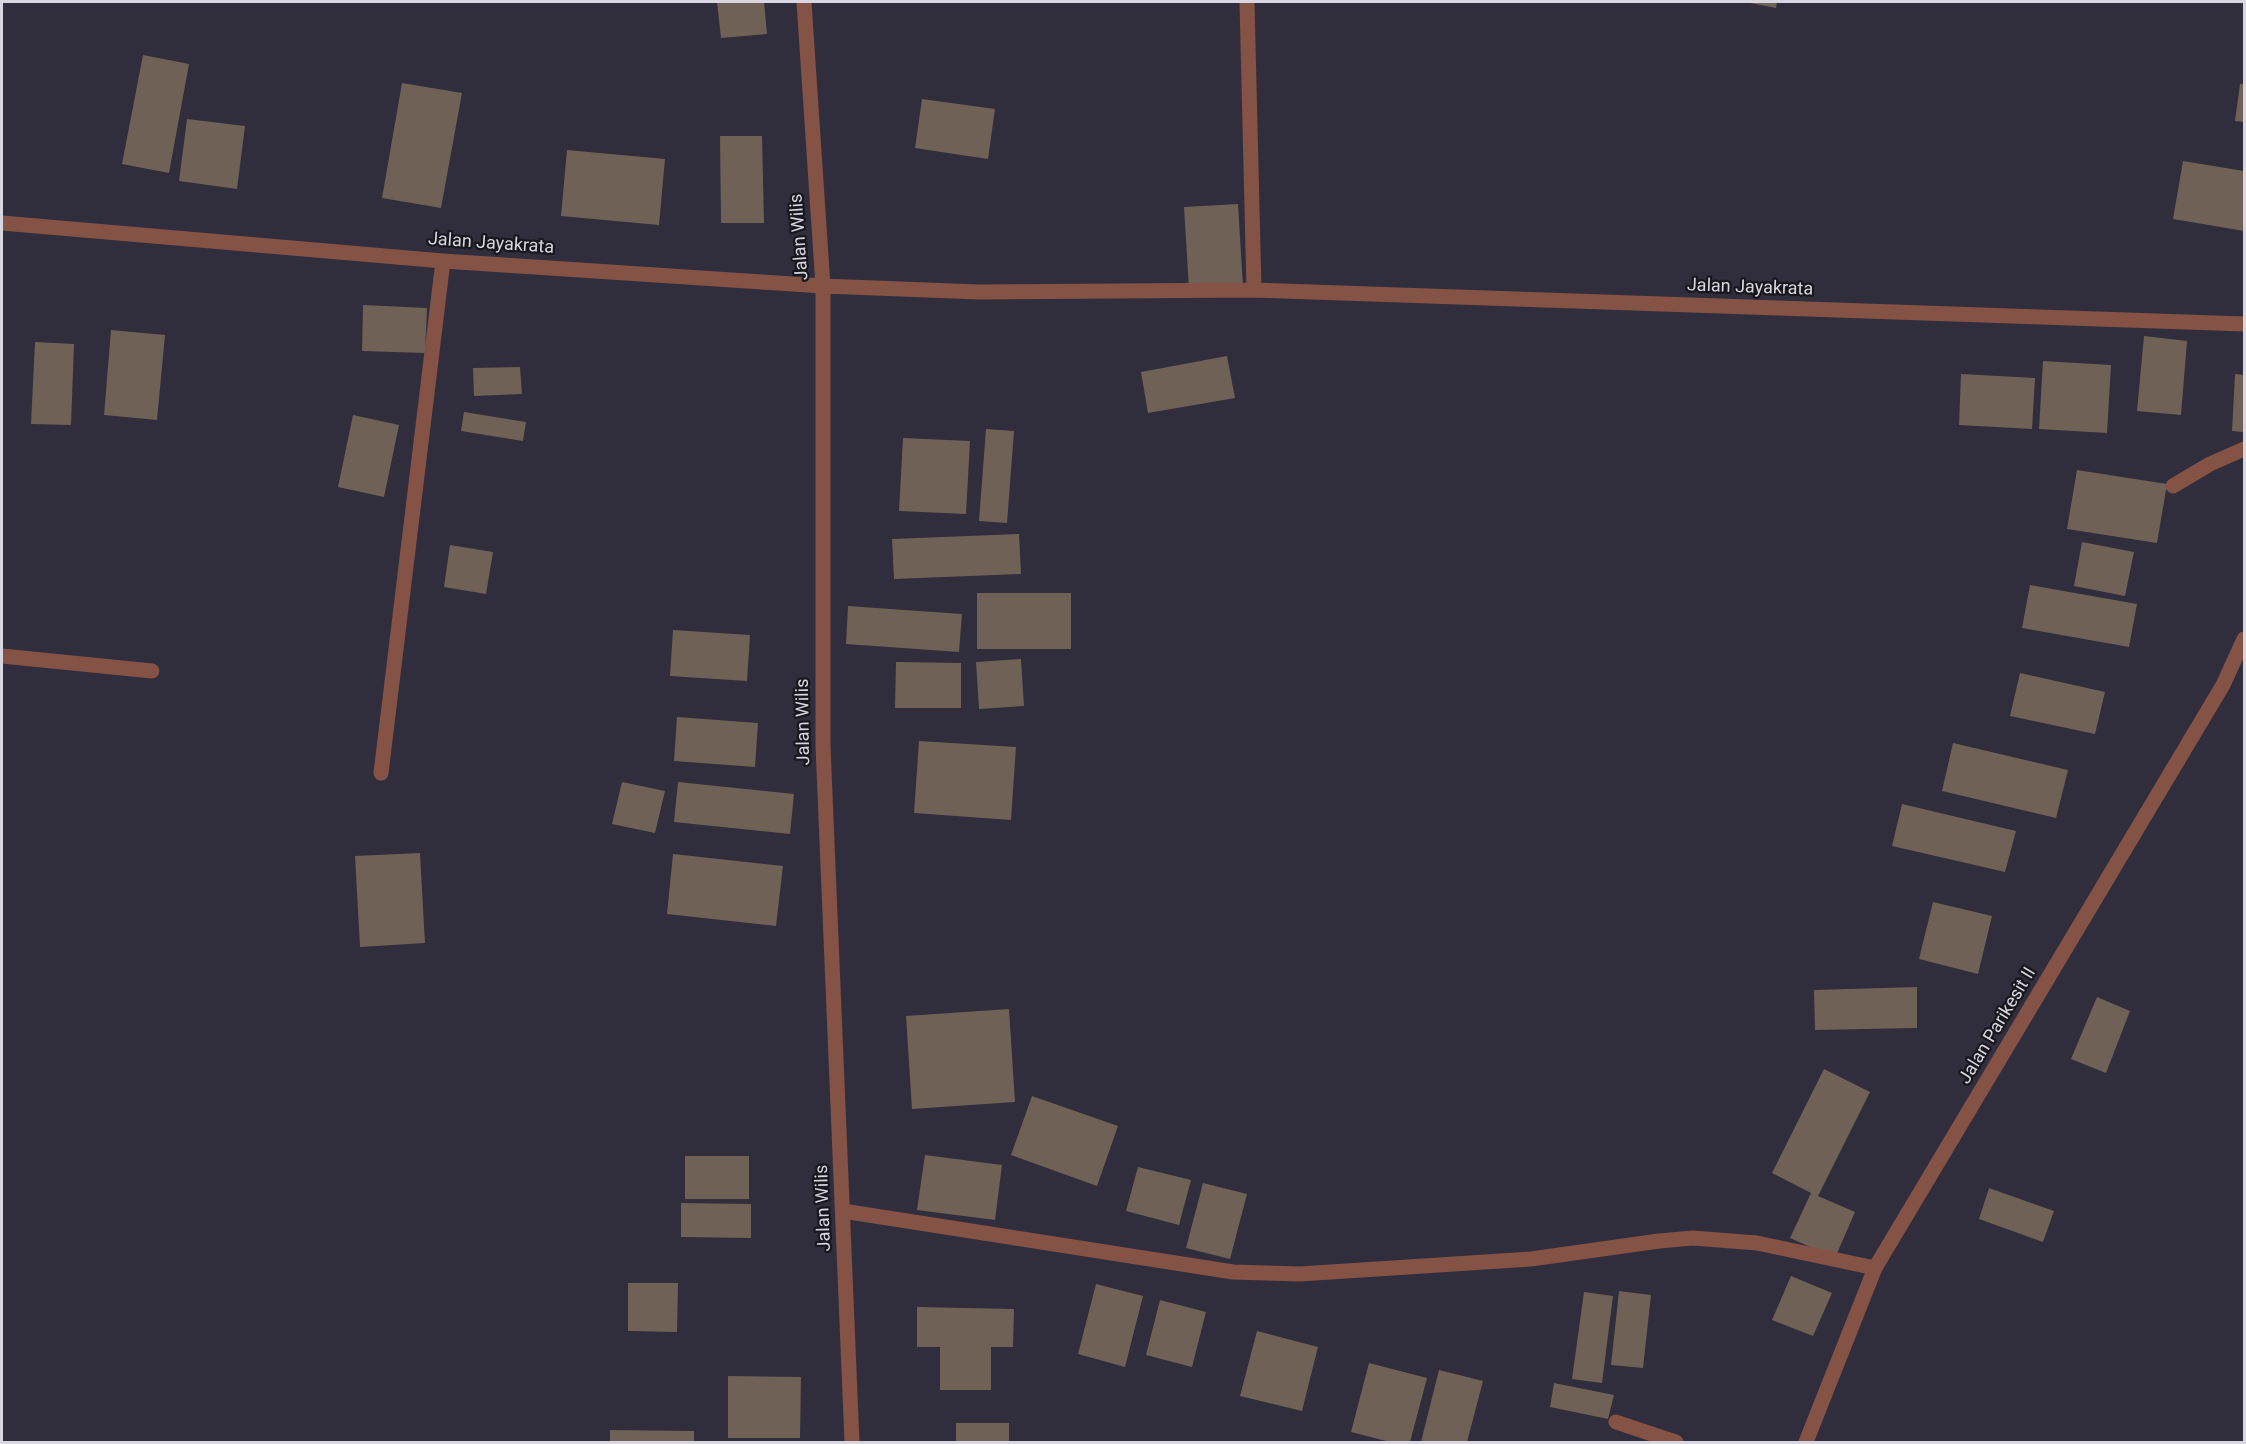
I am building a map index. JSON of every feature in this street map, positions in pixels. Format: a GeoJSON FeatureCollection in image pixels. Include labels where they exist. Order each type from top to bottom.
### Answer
{"type":"FeatureCollection","features":[{"type":"Feature","properties":{"kind":"street","name":"Jalan Wilis"},"geometry":{"type":"LineString","coordinates":[[804,2],[823,286],[823,746],[852,1443]]}},
{"type":"Feature","properties":{"kind":"street"},"geometry":{"type":"LineString","coordinates":[[1246,2],[1254,290]]}},
{"type":"Feature","properties":{"kind":"street","name":"Jalan Jayakrata"},"geometry":{"type":"LineString","coordinates":[[2,224],[443,261],[823,286],[979,292],[1254,290],[2244,324]]}},
{"type":"Feature","properties":{"kind":"street"},"geometry":{"type":"LineString","coordinates":[[381,774],[443,261]]}},
{"type":"Feature","properties":{"kind":"street"},"geometry":{"type":"LineString","coordinates":[[2173,486],[2210,464],[2244,449]]}},
{"type":"Feature","properties":{"kind":"street","name":"Jalan Parikesit II"},"geometry":{"type":"LineString","coordinates":[[1806,1443],[1875,1268],[2223,685],[2244,639]]}},
{"type":"Feature","properties":{"kind":"street"},"geometry":{"type":"LineString","coordinates":[[2,656],[152,671]]}},
{"type":"Feature","properties":{"kind":"street"},"geometry":{"type":"LineString","coordinates":[[843,1211],[1233,1272],[1300,1274],[1531,1259],[1693,1238],[1757,1243],[1875,1268]]}},
{"type":"Feature","properties":{"kind":"street"},"geometry":{"type":"LineString","coordinates":[[1616,1422],[1676,1443]]}},
{"type":"Feature","properties":{"kind":"building"},"geometry":{"type":"Polygon","coordinates":[[[717,2],[764,2],[767,34],[721,38],[717,2]]]}},
{"type":"Feature","properties":{"kind":"building"},"geometry":{"type":"Polygon","coordinates":[[[1745,2],[1777,2],[1776,8],[1745,2]]]}},
{"type":"Feature","properties":{"kind":"building"},"geometry":{"type":"Polygon","coordinates":[[[143,55],[189,64],[169,173],[122,164],[143,55]]]}},
{"type":"Feature","properties":{"kind":"building"},"geometry":{"type":"Polygon","coordinates":[[[402,83],[462,93],[441,208],[382,198],[402,83]]]}},
{"type":"Feature","properties":{"kind":"building"},"geometry":{"type":"Polygon","coordinates":[[[2240,84],[2244,84],[2244,122],[2235,121],[2240,84]]]}},
{"type":"Feature","properties":{"kind":"building"},"geometry":{"type":"Polygon","coordinates":[[[922,99],[995,109],[988,159],[915,148],[922,99]]]}},
{"type":"Feature","properties":{"kind":"building"},"geometry":{"type":"Polygon","coordinates":[[[187,119],[245,126],[237,189],[179,181],[187,119]]]}},
{"type":"Feature","properties":{"kind":"building"},"geometry":{"type":"Polygon","coordinates":[[[720,136],[762,136],[764,223],[721,223],[720,136]]]}},
{"type":"Feature","properties":{"kind":"building"},"geometry":{"type":"Polygon","coordinates":[[[567,150],[665,159],[659,225],[561,216],[567,150]]]}},
{"type":"Feature","properties":{"kind":"building"},"geometry":{"type":"Polygon","coordinates":[[[2183,161],[2244,171],[2244,231],[2173,219],[2183,161]]]}},
{"type":"Feature","properties":{"kind":"building"},"geometry":{"type":"Polygon","coordinates":[[[1238,204],[1243,287],[1189,290],[1184,207],[1238,204]]]}},
{"type":"Feature","properties":{"kind":"building"},"geometry":{"type":"Polygon","coordinates":[[[363,305],[427,308],[425,353],[362,351],[363,305]]]}},
{"type":"Feature","properties":{"kind":"building"},"geometry":{"type":"Polygon","coordinates":[[[111,330],[165,335],[157,420],[104,415],[111,330]]]}},
{"type":"Feature","properties":{"kind":"building"},"geometry":{"type":"Polygon","coordinates":[[[2144,336],[2187,341],[2181,415],[2137,411],[2144,336]]]}},
{"type":"Feature","properties":{"kind":"building"},"geometry":{"type":"Polygon","coordinates":[[[35,342],[74,344],[71,425],[31,424],[35,342]]]}},
{"type":"Feature","properties":{"kind":"building"},"geometry":{"type":"Polygon","coordinates":[[[1227,356],[1235,398],[1148,413],[1141,372],[1227,356]]]}},
{"type":"Feature","properties":{"kind":"building"},"geometry":{"type":"Polygon","coordinates":[[[2043,361],[2111,365],[2107,433],[2039,429],[2043,361]]]}},
{"type":"Feature","properties":{"kind":"building"},"geometry":{"type":"Polygon","coordinates":[[[520,367],[522,394],[474,396],[473,368],[520,367]]]}},
{"type":"Feature","properties":{"kind":"building"},"geometry":{"type":"Polygon","coordinates":[[[1961,374],[2035,378],[2032,429],[1959,425],[1961,374]]]}},
{"type":"Feature","properties":{"kind":"building"},"geometry":{"type":"Polygon","coordinates":[[[2235,374],[2244,375],[2244,432],[2232,431],[2235,374]]]}},
{"type":"Feature","properties":{"kind":"building"},"geometry":{"type":"Polygon","coordinates":[[[464,412],[526,422],[523,441],[461,431],[464,412]]]}},
{"type":"Feature","properties":{"kind":"building"},"geometry":{"type":"Polygon","coordinates":[[[353,415],[399,425],[384,497],[338,487],[353,415]]]}},
{"type":"Feature","properties":{"kind":"building"},"geometry":{"type":"Polygon","coordinates":[[[986,429],[1014,431],[1007,523],[979,521],[986,429]]]}},
{"type":"Feature","properties":{"kind":"building"},"geometry":{"type":"Polygon","coordinates":[[[903,438],[970,441],[966,514],[899,511],[903,438]]]}},
{"type":"Feature","properties":{"kind":"building"},"geometry":{"type":"Polygon","coordinates":[[[2077,470],[2167,484],[2157,543],[2067,529],[2077,470]]]}},
{"type":"Feature","properties":{"kind":"building"},"geometry":{"type":"Polygon","coordinates":[[[1019,534],[1021,574],[894,579],[892,539],[1019,534]]]}},
{"type":"Feature","properties":{"kind":"building"},"geometry":{"type":"Polygon","coordinates":[[[2082,542],[2134,552],[2125,596],[2074,586],[2082,542]]]}},
{"type":"Feature","properties":{"kind":"building"},"geometry":{"type":"Polygon","coordinates":[[[450,545],[493,552],[486,594],[444,587],[450,545]]]}},
{"type":"Feature","properties":{"kind":"building"},"geometry":{"type":"Polygon","coordinates":[[[2030,585],[2137,604],[2129,647],[2022,628],[2030,585]]]}},
{"type":"Feature","properties":{"kind":"building"},"geometry":{"type":"Polygon","coordinates":[[[977,593],[1071,593],[1071,649],[977,649],[977,593]]]}},
{"type":"Feature","properties":{"kind":"building"},"geometry":{"type":"Polygon","coordinates":[[[848,606],[962,614],[959,652],[846,644],[848,606]]]}},
{"type":"Feature","properties":{"kind":"building"},"geometry":{"type":"Polygon","coordinates":[[[673,630],[750,635],[747,681],[670,676],[673,630]]]}},
{"type":"Feature","properties":{"kind":"building"},"geometry":{"type":"Polygon","coordinates":[[[1021,659],[1024,706],[979,709],[976,662],[1021,659]]]}},
{"type":"Feature","properties":{"kind":"building"},"geometry":{"type":"Polygon","coordinates":[[[896,662],[961,663],[961,708],[895,708],[896,662]]]}},
{"type":"Feature","properties":{"kind":"building"},"geometry":{"type":"Polygon","coordinates":[[[2020,673],[2105,692],[2095,734],[2010,716],[2020,673]]]}},
{"type":"Feature","properties":{"kind":"building"},"geometry":{"type":"Polygon","coordinates":[[[677,717],[758,723],[755,767],[674,761],[677,717]]]}},
{"type":"Feature","properties":{"kind":"building"},"geometry":{"type":"Polygon","coordinates":[[[919,741],[1016,747],[1011,820],[914,813],[919,741]]]}},
{"type":"Feature","properties":{"kind":"building"},"geometry":{"type":"Polygon","coordinates":[[[1953,743],[2068,770],[2056,818],[1942,791],[1953,743]]]}},
{"type":"Feature","properties":{"kind":"building"},"geometry":{"type":"Polygon","coordinates":[[[622,782],[665,791],[655,833],[612,824],[622,782]]]}},
{"type":"Feature","properties":{"kind":"building"},"geometry":{"type":"Polygon","coordinates":[[[678,782],[794,794],[790,834],[674,822],[678,782]]]}},
{"type":"Feature","properties":{"kind":"building"},"geometry":{"type":"Polygon","coordinates":[[[1902,804],[2016,831],[2005,872],[1892,846],[1902,804]]]}},
{"type":"Feature","properties":{"kind":"building"},"geometry":{"type":"Polygon","coordinates":[[[420,853],[425,943],[360,947],[355,856],[420,853]]]}},
{"type":"Feature","properties":{"kind":"building"},"geometry":{"type":"Polygon","coordinates":[[[673,854],[783,866],[776,926],[667,914],[673,854]]]}},
{"type":"Feature","properties":{"kind":"building"},"geometry":{"type":"Polygon","coordinates":[[[1933,902],[1992,916],[1978,974],[1919,959],[1933,902]]]}},
{"type":"Feature","properties":{"kind":"building"},"geometry":{"type":"Polygon","coordinates":[[[1917,987],[1917,1028],[1815,1030],[1814,990],[1917,987]]]}},
{"type":"Feature","properties":{"kind":"building"},"geometry":{"type":"Polygon","coordinates":[[[2097,997],[2130,1011],[2106,1073],[2071,1059],[2097,997]]]}},
{"type":"Feature","properties":{"kind":"building"},"geometry":{"type":"Polygon","coordinates":[[[1009,1009],[1015,1102],[912,1109],[906,1016],[1009,1009]]]}},
{"type":"Feature","properties":{"kind":"building"},"geometry":{"type":"Polygon","coordinates":[[[1824,1069],[1870,1092],[1818,1196],[1855,1212],[1835,1258],[1790,1238],[1811,1193],[1772,1173],[1824,1069]]]}},
{"type":"Feature","properties":{"kind":"building"},"geometry":{"type":"Polygon","coordinates":[[[1032,1096],[1118,1126],[1097,1186],[1011,1155],[1032,1096]]]}},
{"type":"Feature","properties":{"kind":"building"},"geometry":{"type":"Polygon","coordinates":[[[925,1155],[1002,1165],[995,1220],[917,1210],[925,1155]]]}},
{"type":"Feature","properties":{"kind":"building"},"geometry":{"type":"Polygon","coordinates":[[[685,1156],[749,1156],[749,1199],[685,1199],[685,1156]]]}},
{"type":"Feature","properties":{"kind":"building"},"geometry":{"type":"Polygon","coordinates":[[[1138,1167],[1191,1180],[1179,1225],[1126,1211],[1138,1167]]]}},
{"type":"Feature","properties":{"kind":"building"},"geometry":{"type":"Polygon","coordinates":[[[1203,1183],[1247,1194],[1230,1259],[1186,1248],[1203,1183]]]}},
{"type":"Feature","properties":{"kind":"building"},"geometry":{"type":"Polygon","coordinates":[[[1989,1188],[2054,1211],[2043,1242],[1979,1219],[1989,1188]]]}},
{"type":"Feature","properties":{"kind":"building"},"geometry":{"type":"Polygon","coordinates":[[[681,1203],[751,1204],[751,1238],[681,1237],[681,1203]]]}},
{"type":"Feature","properties":{"kind":"building"},"geometry":{"type":"Polygon","coordinates":[[[1791,1276],[1832,1293],[1813,1336],[1772,1320],[1791,1276]]]}},
{"type":"Feature","properties":{"kind":"building"},"geometry":{"type":"Polygon","coordinates":[[[628,1283],[678,1283],[677,1332],[628,1331],[628,1283]]]}},
{"type":"Feature","properties":{"kind":"building"},"geometry":{"type":"Polygon","coordinates":[[[1096,1284],[1143,1296],[1125,1367],[1078,1354],[1096,1284]]]}},
{"type":"Feature","properties":{"kind":"building"},"geometry":{"type":"Polygon","coordinates":[[[1619,1291],[1651,1295],[1643,1368],[1611,1365],[1619,1291]]]}},
{"type":"Feature","properties":{"kind":"building"},"geometry":{"type":"Polygon","coordinates":[[[1584,1292],[1613,1296],[1602,1383],[1572,1379],[1584,1292]]]}},
{"type":"Feature","properties":{"kind":"building"},"geometry":{"type":"Polygon","coordinates":[[[1160,1300],[1206,1312],[1192,1367],[1146,1355],[1160,1300]]]}},
{"type":"Feature","properties":{"kind":"building"},"geometry":{"type":"Polygon","coordinates":[[[917,1307],[1014,1309],[1013,1347],[991,1347],[991,1390],[940,1390],[940,1347],[917,1347],[917,1307]]]}},
{"type":"Feature","properties":{"kind":"building"},"geometry":{"type":"Polygon","coordinates":[[[1257,1331],[1318,1347],[1302,1411],[1240,1396],[1257,1331]]]}},
{"type":"Feature","properties":{"kind":"building"},"geometry":{"type":"Polygon","coordinates":[[[1369,1363],[1427,1378],[1410,1442],[1390,1442],[1351,1432],[1369,1363]]]}},
{"type":"Feature","properties":{"kind":"building"},"geometry":{"type":"Polygon","coordinates":[[[1439,1370],[1483,1381],[1467,1442],[1421,1442],[1439,1370]]]}},
{"type":"Feature","properties":{"kind":"building"},"geometry":{"type":"Polygon","coordinates":[[[728,1376],[801,1377],[800,1438],[728,1438],[728,1376]]]}},
{"type":"Feature","properties":{"kind":"building"},"geometry":{"type":"Polygon","coordinates":[[[1554,1383],[1614,1395],[1608,1419],[1550,1407],[1554,1383]]]}},
{"type":"Feature","properties":{"kind":"building"},"geometry":{"type":"Polygon","coordinates":[[[956,1423],[1009,1423],[1009,1442],[956,1442],[956,1423]]]}},
{"type":"Feature","properties":{"kind":"building"},"geometry":{"type":"Polygon","coordinates":[[[610,1430],[694,1431],[694,1442],[610,1442],[610,1430]]]}}]}
